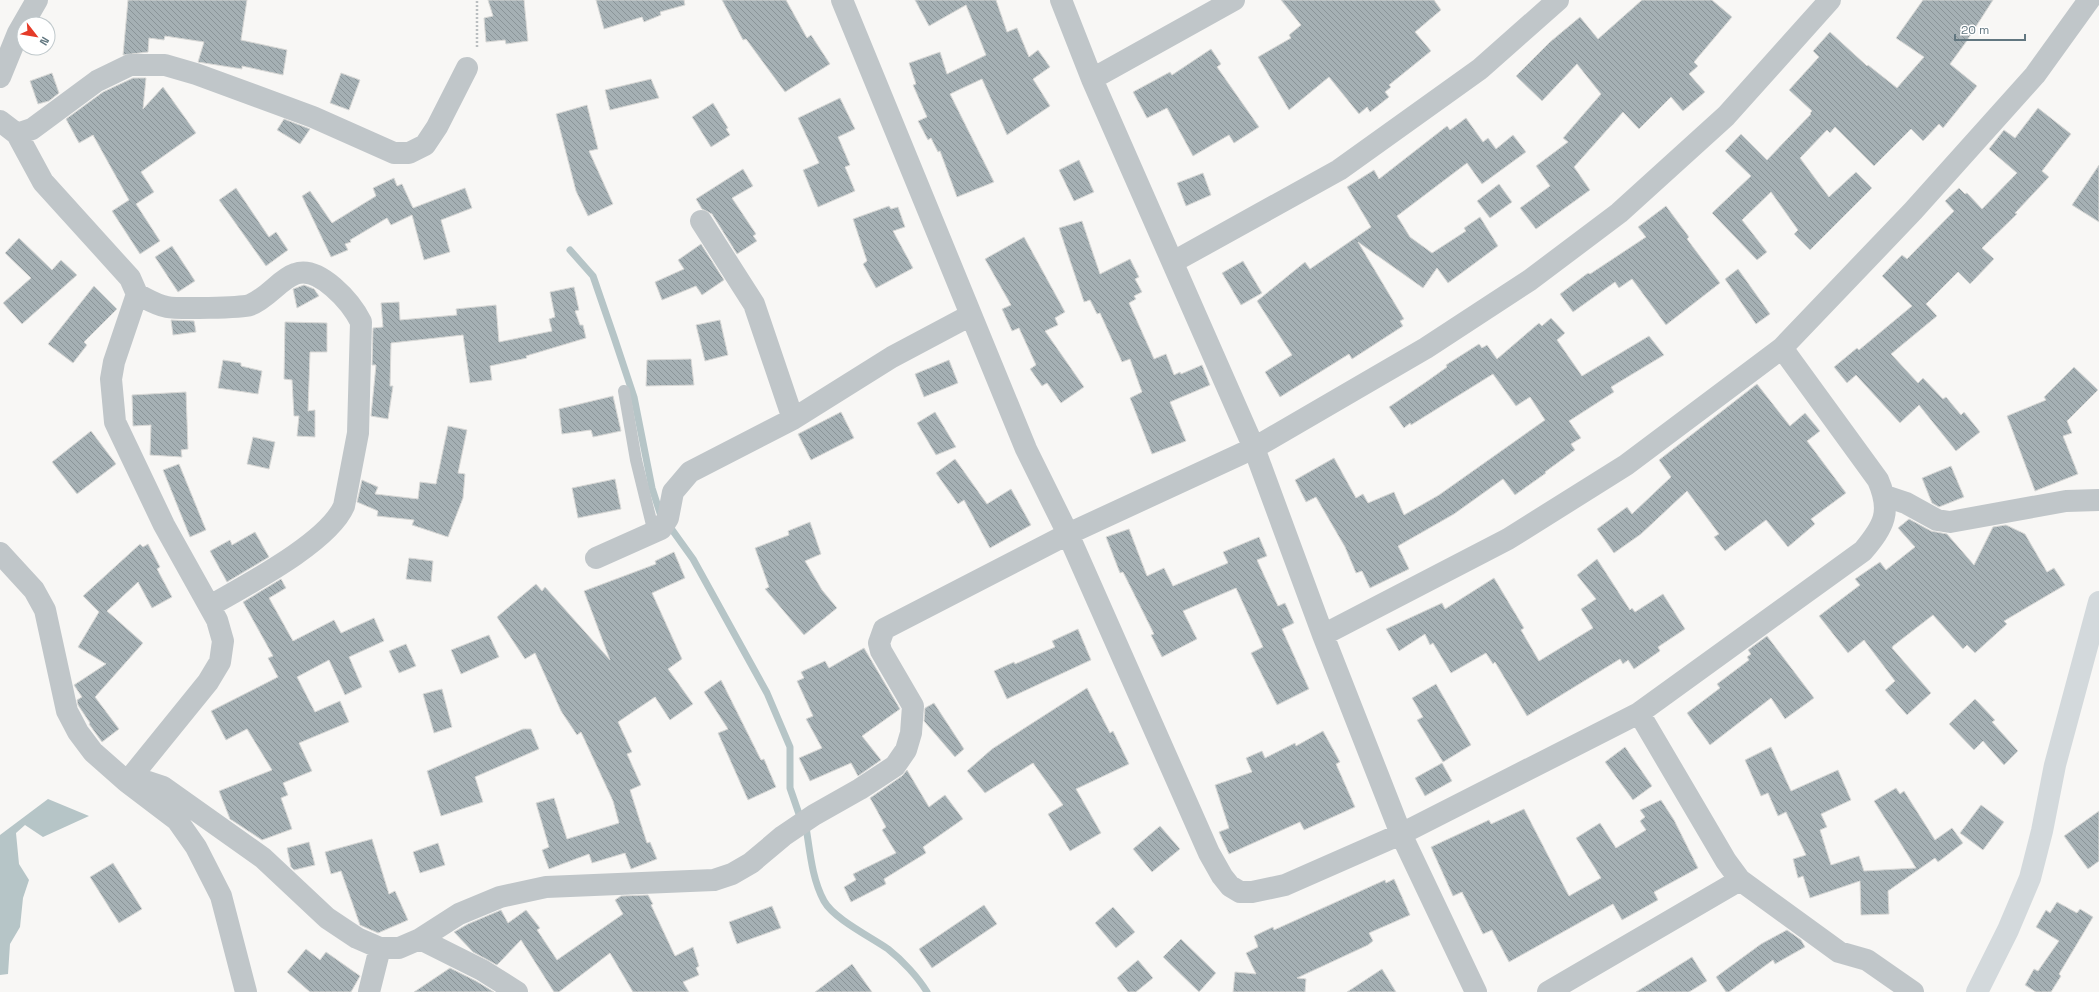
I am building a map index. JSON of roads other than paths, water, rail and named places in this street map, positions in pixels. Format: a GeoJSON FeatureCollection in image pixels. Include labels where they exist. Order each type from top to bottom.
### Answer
{"type":"FeatureCollection","features":[{"type":"Feature","properties":{"kind":"street"},"geometry":{"type":"LineString","coordinates":[[0,77],[18,33],[36,0]]}},
{"type":"Feature","properties":{"kind":"street"},"geometry":{"type":"LineString","coordinates":[[842,0],[1026,449],[1068,534],[1209,853],[1222,876],[1230,886],[1240,892],[1252,892],[1285,885],[1401,834],[1638,713],[1863,551],[1877,534],[1885,518],[1885,496],[1878,480],[1782,348]]}},
{"type":"Feature","properties":{"kind":"street"},"geometry":{"type":"LineString","coordinates":[[1061,0],[1092,79],[1254,448],[1323,635],[1401,834],[1476,992]]}},
{"type":"Feature","properties":{"kind":"street"},"geometry":{"type":"LineString","coordinates":[[1092,79],[1234,0]]}},
{"type":"Feature","properties":{"kind":"street"},"geometry":{"type":"LineString","coordinates":[[1173,262],[1339,170],[1480,69],[1558,0]]}},
{"type":"Feature","properties":{"kind":"street"},"geometry":{"type":"LineString","coordinates":[[127,782],[145,780],[163,787],[263,858],[327,918],[357,938],[380,948],[399,948],[420,939],[459,914],[500,897],[546,887],[714,880],[732,874],[751,863],[783,836],[814,815],[860,789],[895,766],[906,750],[911,733],[913,706],[881,651],[879,643],[884,629],[1068,534],[1254,448],[1426,348],[1530,280],[1619,213],[1726,116],[1830,0]]}},
{"type":"Feature","properties":{"kind":"street"},"geometry":{"type":"LineString","coordinates":[[1323,635],[1508,539],[1626,466],[1782,348],[1913,211],[2035,75],[2088,0]]}},
{"type":"Feature","properties":{"kind":"street"},"geometry":{"type":"LineString","coordinates":[[17,134],[32,129],[97,81],[130,65],[166,65],[196,74],[313,117],[394,153],[409,153],[425,145],[467,68]]}},
{"type":"Feature","properties":{"kind":"street"},"geometry":{"type":"LineString","coordinates":[[0,121],[17,134],[43,182],[130,278],[137,294],[169,308],[248,306],[261,300],[294,274],[306,272],[320,276],[354,308],[361,322],[358,433],[344,506],[339,517],[331,526],[276,567],[210,606]]}},
{"type":"Feature","properties":{"kind":"street"},"geometry":{"type":"LineString","coordinates":[[701,221],[754,304],[793,419]]}},
{"type":"Feature","properties":{"kind":"street"},"geometry":{"type":"LineString","coordinates":[[127,782],[208,682],[220,662],[223,641],[217,620],[164,525],[116,422],[111,379],[114,362],[137,294]]}},
{"type":"Feature","properties":{"kind":"street"},"geometry":{"type":"LineString","coordinates":[[596,558],[661,527],[673,492],[690,472],[793,419],[892,357],[971,315]]}},
{"type":"Feature","properties":{"kind":"street"},"geometry":{"type":"LineString","coordinates":[[1885,496],[1906,503],[1936,520],[1950,522],[2066,501],[2099,500]]}},
{"type":"Feature","properties":{"kind":"street"},"geometry":{"type":"LineString","coordinates":[[0,553],[34,590],[45,610],[67,711],[78,732],[93,752],[127,782],[177,820],[196,847],[221,896],[246,992]]}},
{"type":"Feature","properties":{"kind":"street"},"geometry":{"type":"LineString","coordinates":[[1977,992],[2008,930],[2030,878],[2042,832],[2055,765],[2099,602]]}},
{"type":"Feature","properties":{"kind":"street"},"geometry":{"type":"LineString","coordinates":[[1638,713],[1726,861],[1740,880],[1840,952],[1867,960],[1913,992]]}},
{"type":"Feature","properties":{"kind":"street"},"geometry":{"type":"LineString","coordinates":[[1548,992],[1740,880]]}},
{"type":"Feature","properties":{"kind":"street"},"geometry":{"type":"LineString","coordinates":[[420,939],[482,970],[517,992]]}},
{"type":"Feature","properties":{"kind":"street"},"geometry":{"type":"LineString","coordinates":[[369,992],[380,948]]}},
{"type":"Feature","properties":{"kind":"lane"},"geometry":{"type":"LineString","coordinates":[[624,391],[636,460],[661,527]]}},
{"type":"Feature","properties":{"kind":"waterway"},"geometry":{"type":"LineString","coordinates":[[570,250],[593,276],[614,337],[634,397],[652,488],[660,513],[693,559],[767,693],[790,747],[790,788],[799,814]]}},
{"type":"Feature","properties":{"kind":"waterway"},"geometry":{"type":"LineString","coordinates":[[806,827],[814,875],[820,893],[829,908],[844,921],[893,953],[904,963],[927,992]]}}]}
